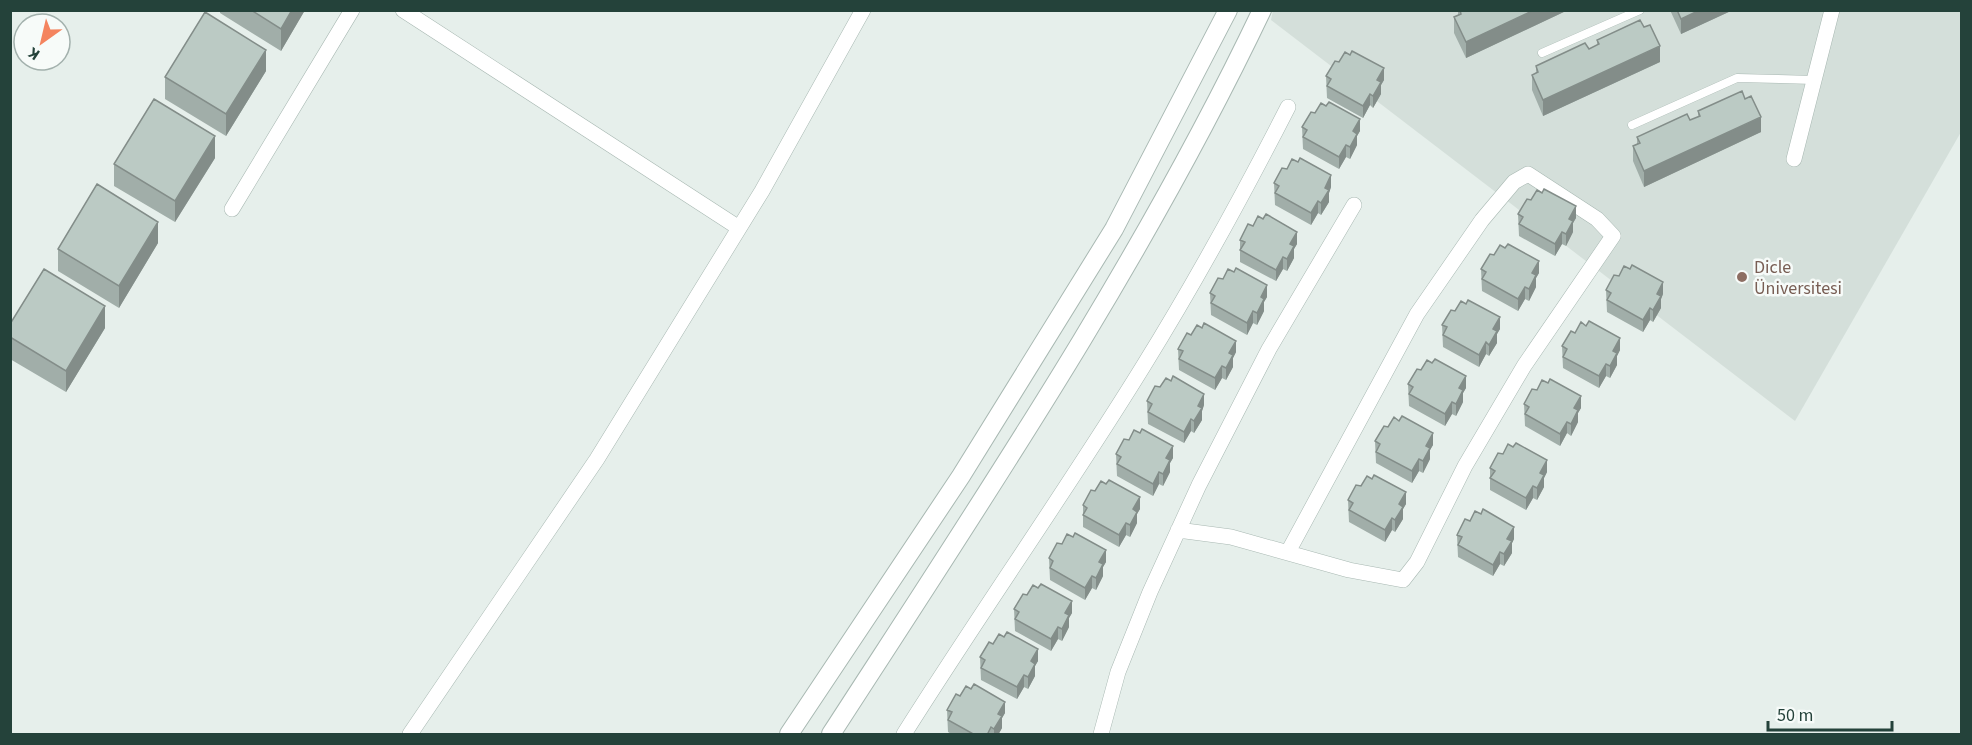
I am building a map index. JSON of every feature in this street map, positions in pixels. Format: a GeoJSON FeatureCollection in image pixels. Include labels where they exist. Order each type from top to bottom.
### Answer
{"type":"FeatureCollection","features":[{"type":"Feature","properties":{"kind":"street"},"geometry":{"type":"LineString","coordinates":[[232,209],[352,10]]}},
{"type":"Feature","properties":{"kind":"street"},"geometry":{"type":"LineString","coordinates":[[403,10],[740,228]]}},
{"type":"Feature","properties":{"kind":"street"},"geometry":{"type":"LineString","coordinates":[[410,735],[597,459],[762,191],[863,10]]}},
{"type":"Feature","properties":{"kind":"street"},"geometry":{"type":"LineString","coordinates":[[789,735],[961,476],[1114,229],[1228,10]]}},
{"type":"Feature","properties":{"kind":"street"},"geometry":{"type":"LineString","coordinates":[[831,735],[951,548],[1134,254],[1234,69],[1262,10]]}},
{"type":"Feature","properties":{"kind":"street"},"geometry":{"type":"LineString","coordinates":[[1794,159],[1832,10]]}},
{"type":"Feature","properties":{"kind":"street"},"geometry":{"type":"LineString","coordinates":[[904,735],[1143,366],[1211,254],[1288,107]]}},
{"type":"Feature","properties":{"kind":"street"},"geometry":{"type":"LineString","coordinates":[[1178,530],[1231,537],[1349,570],[1403,580],[1417,562],[1465,466],[1524,366],[1612,236],[1597,219],[1528,174],[1514,182],[1482,220],[1418,314],[1288,552]]}},
{"type":"Feature","properties":{"kind":"street"},"geometry":{"type":"LineString","coordinates":[[1101,735],[1118,672],[1150,592],[1199,485],[1269,349],[1354,205]]}},
{"type":"Feature","properties":{"kind":"lane"},"geometry":{"type":"LineString","coordinates":[[1542,53],[1640,10]]}},
{"type":"Feature","properties":{"kind":"lane"},"geometry":{"type":"LineString","coordinates":[[1632,125],[1737,78],[1814,80]]}},
{"type":"Feature","properties":{"kind":"shaded area","name":"Dicle Üniversitesi"},"geometry":{"type":"Polygon","coordinates":[[[1273,10],[1961,11],[1961,132],[1795,421],[1271,20],[1273,10]]]}},
{"type":"Feature","properties":{"kind":"building"},"geometry":{"type":"Polygon","coordinates":[[[251,10],[292,10],[281,29],[251,10]]]}},
{"type":"Feature","properties":{"kind":"building"},"geometry":{"type":"Polygon","coordinates":[[[1460,10],[1534,10],[1466,42],[1454,17],[1461,14],[1460,10]]]}},
{"type":"Feature","properties":{"kind":"building"},"geometry":{"type":"Polygon","coordinates":[[[1677,10],[1700,10],[1681,19],[1677,10]]]}},
{"type":"Feature","properties":{"kind":"building"},"geometry":{"type":"Polygon","coordinates":[[[205,12],[266,50],[226,114],[165,77],[205,12]]]}},
{"type":"Feature","properties":{"kind":"building"},"geometry":{"type":"Polygon","coordinates":[[[1640,20],[1644,27],[1650,25],[1660,46],[1543,100],[1532,75],[1538,72],[1536,66],[1585,43],[1589,49],[1599,44],[1597,40],[1640,20]]]}},
{"type":"Feature","properties":{"kind":"building"},"geometry":{"type":"Polygon","coordinates":[[[1352,51],[1384,68],[1377,80],[1381,82],[1373,96],[1370,94],[1363,106],[1327,86],[1331,79],[1326,76],[1335,61],[1339,62],[1345,52],[1350,55],[1352,51]]]}},
{"type":"Feature","properties":{"kind":"building"},"geometry":{"type":"Polygon","coordinates":[[[1742,91],[1745,99],[1751,96],[1761,117],[1644,171],[1633,146],[1640,143],[1637,137],[1687,114],[1690,120],[1700,116],[1698,111],[1742,91]]]}},
{"type":"Feature","properties":{"kind":"building"},"geometry":{"type":"Polygon","coordinates":[[[154,99],[215,136],[175,201],[114,164],[154,99]]]}},
{"type":"Feature","properties":{"kind":"building"},"geometry":{"type":"Polygon","coordinates":[[[1329,102],[1360,119],[1353,131],[1357,134],[1350,147],[1346,145],[1339,157],[1303,137],[1307,130],[1302,127],[1311,112],[1315,113],[1321,103],[1326,106],[1329,102]]]}},
{"type":"Feature","properties":{"kind":"building"},"geometry":{"type":"Polygon","coordinates":[[[1300,158],[1331,175],[1325,188],[1329,190],[1321,203],[1318,201],[1311,213],[1275,193],[1279,186],[1274,183],[1282,168],[1287,169],[1292,159],[1298,162],[1300,158]]]}},
{"type":"Feature","properties":{"kind":"building"},"geometry":{"type":"Polygon","coordinates":[[[97,184],[158,222],[119,286],[58,249],[97,184]]]}},
{"type":"Feature","properties":{"kind":"building"},"geometry":{"type":"Polygon","coordinates":[[[1544,189],[1576,206],[1569,219],[1573,221],[1566,234],[1562,232],[1555,244],[1519,224],[1523,217],[1518,214],[1527,199],[1531,200],[1537,190],[1542,193],[1544,189]]]}},
{"type":"Feature","properties":{"kind":"building"},"geometry":{"type":"Polygon","coordinates":[[[1266,214],[1297,232],[1290,244],[1294,246],[1287,259],[1283,257],[1276,270],[1240,250],[1245,242],[1240,240],[1248,224],[1253,226],[1258,216],[1263,219],[1266,214]]]}},
{"type":"Feature","properties":{"kind":"building"},"geometry":{"type":"Polygon","coordinates":[[[1508,244],[1539,261],[1532,273],[1536,275],[1529,289],[1525,287],[1518,299],[1482,279],[1486,272],[1481,269],[1490,254],[1494,255],[1500,245],[1505,248],[1508,244]]]}},
{"type":"Feature","properties":{"kind":"building"},"geometry":{"type":"Polygon","coordinates":[[[1632,265],[1663,282],[1657,294],[1661,296],[1653,310],[1650,308],[1643,320],[1607,300],[1611,293],[1606,290],[1614,275],[1619,276],[1624,266],[1630,269],[1632,265]]]}},
{"type":"Feature","properties":{"kind":"building"},"geometry":{"type":"Polygon","coordinates":[[[1236,268],[1267,285],[1261,297],[1264,299],[1257,313],[1253,311],[1247,323],[1211,303],[1215,296],[1210,293],[1218,278],[1223,279],[1228,269],[1234,272],[1236,268]]]}},
{"type":"Feature","properties":{"kind":"building"},"geometry":{"type":"Polygon","coordinates":[[[44,269],[105,306],[66,371],[10,337],[10,324],[44,269]]]}},
{"type":"Feature","properties":{"kind":"building"},"geometry":{"type":"Polygon","coordinates":[[[1468,300],[1500,317],[1493,329],[1497,331],[1489,345],[1486,342],[1479,355],[1443,335],[1447,327],[1442,325],[1451,310],[1455,311],[1461,301],[1466,304],[1468,300]]]}},
{"type":"Feature","properties":{"kind":"building"},"geometry":{"type":"Polygon","coordinates":[[[1589,321],[1620,338],[1613,351],[1617,353],[1610,366],[1606,364],[1599,376],[1563,357],[1567,349],[1562,346],[1571,331],[1575,333],[1581,322],[1586,326],[1589,321]]]}},
{"type":"Feature","properties":{"kind":"building"},"geometry":{"type":"Polygon","coordinates":[[[1204,323],[1236,341],[1229,353],[1233,355],[1226,368],[1222,366],[1215,378],[1179,359],[1183,351],[1178,349],[1187,333],[1191,335],[1197,325],[1202,328],[1204,323]]]}},
{"type":"Feature","properties":{"kind":"building"},"geometry":{"type":"Polygon","coordinates":[[[1435,359],[1466,376],[1459,388],[1463,390],[1456,404],[1452,402],[1445,414],[1409,394],[1413,387],[1408,384],[1417,369],[1421,370],[1427,360],[1432,363],[1435,359]]]}},
{"type":"Feature","properties":{"kind":"building"},"geometry":{"type":"Polygon","coordinates":[[[1173,376],[1204,394],[1198,406],[1202,408],[1194,421],[1191,419],[1184,432],[1148,412],[1152,404],[1147,401],[1155,386],[1160,387],[1166,378],[1171,381],[1173,376]]]}},
{"type":"Feature","properties":{"kind":"building"},"geometry":{"type":"Polygon","coordinates":[[[1550,379],[1581,396],[1574,408],[1578,410],[1571,424],[1567,422],[1560,434],[1525,414],[1529,407],[1524,404],[1532,389],[1537,390],[1542,380],[1548,383],[1550,379]]]}},
{"type":"Feature","properties":{"kind":"building"},"geometry":{"type":"Polygon","coordinates":[[[1402,416],[1433,433],[1426,446],[1430,448],[1423,461],[1419,459],[1412,471],[1376,452],[1380,444],[1375,441],[1384,426],[1388,427],[1394,417],[1399,421],[1402,416]]]}},
{"type":"Feature","properties":{"kind":"building"},"geometry":{"type":"Polygon","coordinates":[[[1142,429],[1173,446],[1166,458],[1170,460],[1163,474],[1159,472],[1153,484],[1117,464],[1121,457],[1116,454],[1124,439],[1129,440],[1134,430],[1140,433],[1142,429]]]}},
{"type":"Feature","properties":{"kind":"building"},"geometry":{"type":"Polygon","coordinates":[[[1516,443],[1547,460],[1540,473],[1544,475],[1537,488],[1533,486],[1526,498],[1490,478],[1495,471],[1490,468],[1498,453],[1503,454],[1508,444],[1513,447],[1516,443]]]}},
{"type":"Feature","properties":{"kind":"building"},"geometry":{"type":"Polygon","coordinates":[[[1374,475],[1406,492],[1399,504],[1403,507],[1395,520],[1392,518],[1385,530],[1349,510],[1353,503],[1348,500],[1356,485],[1361,486],[1367,476],[1372,479],[1374,475]]]}},
{"type":"Feature","properties":{"kind":"building"},"geometry":{"type":"Polygon","coordinates":[[[1109,480],[1140,497],[1133,509],[1137,512],[1130,525],[1126,523],[1119,535],[1083,515],[1087,508],[1083,505],[1091,490],[1095,491],[1101,481],[1106,484],[1109,480]]]}},
{"type":"Feature","properties":{"kind":"building"},"geometry":{"type":"Polygon","coordinates":[[[1483,509],[1514,527],[1507,539],[1512,541],[1504,554],[1500,552],[1493,565],[1458,545],[1462,537],[1457,535],[1465,519],[1470,521],[1475,511],[1481,514],[1483,509]]]}},
{"type":"Feature","properties":{"kind":"building"},"geometry":{"type":"Polygon","coordinates":[[[1075,533],[1106,550],[1099,562],[1103,564],[1096,578],[1092,576],[1085,588],[1050,568],[1053,561],[1049,558],[1057,543],[1062,544],[1067,534],[1073,537],[1075,533]]]}},
{"type":"Feature","properties":{"kind":"building"},"geometry":{"type":"Polygon","coordinates":[[[1041,584],[1072,601],[1065,613],[1069,615],[1062,629],[1058,627],[1051,639],[1015,619],[1019,612],[1014,609],[1023,594],[1027,595],[1033,585],[1038,588],[1041,584]]]}},
{"type":"Feature","properties":{"kind":"building"},"geometry":{"type":"Polygon","coordinates":[[[1007,632],[1038,649],[1031,661],[1035,664],[1028,677],[1024,675],[1017,687],[981,668],[985,660],[980,657],[989,642],[993,644],[999,634],[1004,637],[1007,632]]]}},
{"type":"Feature","properties":{"kind":"building"},"geometry":{"type":"Polygon","coordinates":[[[974,684],[1005,702],[998,714],[1002,716],[994,729],[991,727],[987,735],[975,735],[948,720],[952,712],[947,710],[956,694],[960,696],[966,686],[971,689],[974,684]]]}},
{"type":"Feature","properties":{"kind":"place","name":"Dicle Üniversitesi"},"geometry":{"type":"Point","coordinates":[1742,277]}}]}
